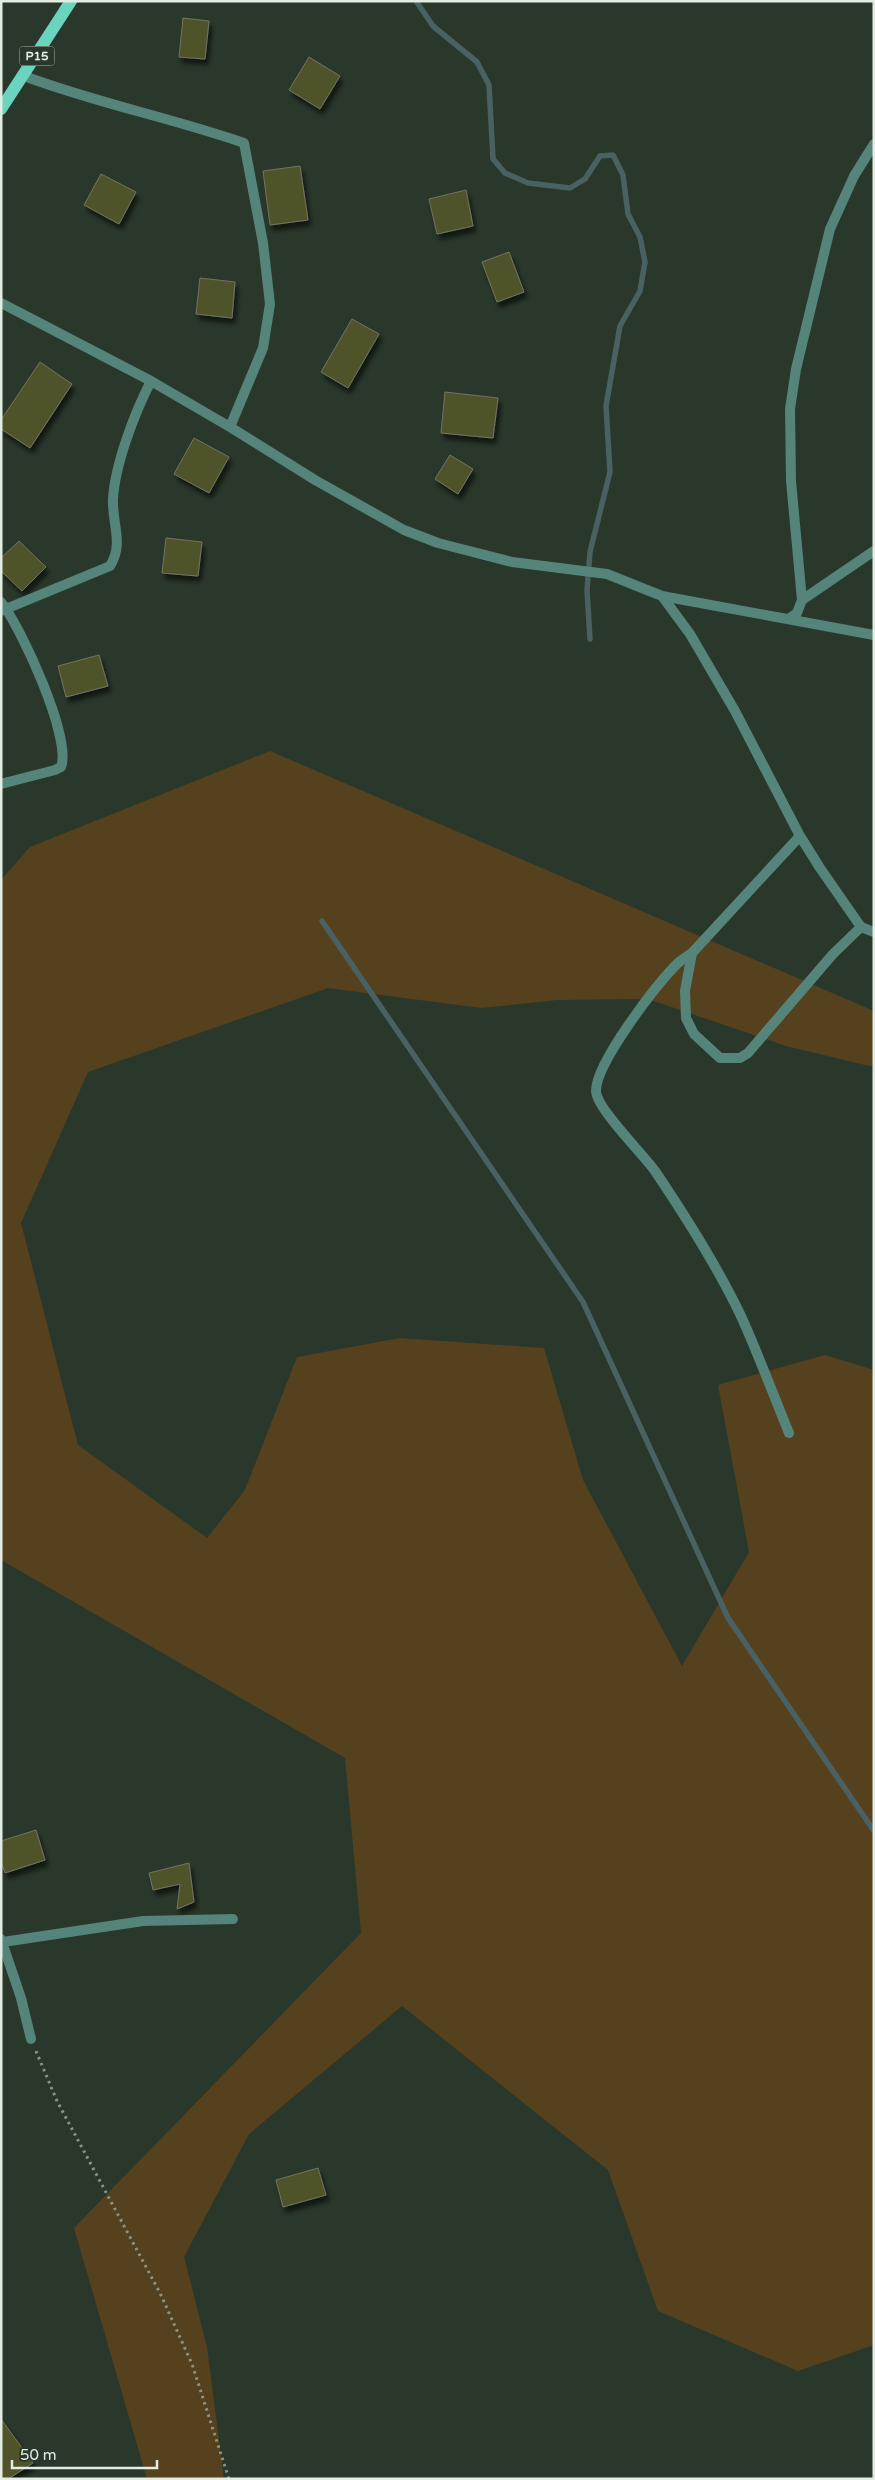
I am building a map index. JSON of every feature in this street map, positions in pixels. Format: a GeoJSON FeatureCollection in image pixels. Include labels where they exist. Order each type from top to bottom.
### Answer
{"type":"FeatureCollection","features":[{"type":"Feature","properties":{"kind":"main road","name":"P15"},"geometry":{"type":"LineString","coordinates":[[4,103],[24,76],[71,1]]}},
{"type":"Feature","properties":{"kind":"street"},"geometry":{"type":"LineString","coordinates":[[24,76],[83,96],[202,128],[244,143],[263,243],[270,304],[263,348],[230,427]]}},
{"type":"Feature","properties":{"kind":"street"},"geometry":{"type":"LineString","coordinates":[[790,618],[797,613],[802,600],[791,481],[790,409],[796,369],[830,229],[854,176],[874,144]]}},
{"type":"Feature","properties":{"kind":"street"},"geometry":{"type":"LineString","coordinates":[[1,302],[151,381],[315,480],[404,530],[474,554],[512,562],[575,568],[607,574],[662,596],[790,618],[874,635]]}},
{"type":"Feature","properties":{"kind":"street"},"geometry":{"type":"LineString","coordinates":[[1,784],[55,770],[61,767],[64,760],[58,729],[44,687],[3,607],[110,566],[118,554],[113,498],[131,425],[151,381]]}},
{"type":"Feature","properties":{"kind":"street"},"geometry":{"type":"LineString","coordinates":[[802,600],[874,551]]}},
{"type":"Feature","properties":{"kind":"street"},"geometry":{"type":"LineString","coordinates":[[662,596],[686,627],[730,703],[800,836],[848,911],[861,927],[874,932]]}},
{"type":"Feature","properties":{"kind":"street"},"geometry":{"type":"LineString","coordinates":[[789,1433],[740,1315],[713,1262],[651,1166],[600,1104],[595,1091],[598,1076],[616,1043],[675,966],[692,953],[800,836]]}},
{"type":"Feature","properties":{"kind":"street"},"geometry":{"type":"LineString","coordinates":[[692,953],[684,991],[686,1018],[694,1034],[711,1052],[720,1058],[740,1058],[748,1054],[832,954],[861,927]]}},
{"type":"Feature","properties":{"kind":"street"},"geometry":{"type":"LineString","coordinates":[[31,2039],[21,1998],[2,1941],[143,1921],[233,1919]]}},
{"type":"Feature","properties":{"kind":"path"},"geometry":{"type":"LineString","coordinates":[[31,2039],[57,2100],[160,2293],[192,2364],[229,2479]]}},
{"type":"Feature","properties":{"kind":"shaded area"},"geometry":{"type":"Polygon","coordinates":[[[270,751],[874,1011],[874,1066],[869,1066],[786,1046],[648,999],[557,1000],[481,1008],[328,988],[88,1072],[21,1223],[78,1445],[207,1538],[245,1490],[297,1357],[400,1338],[544,1348],[583,1480],[682,1666],[749,1552],[718,1385],[825,1355],[874,1370],[874,2345],[798,2371],[658,2311],[608,2170],[402,2006],[249,2134],[184,2257],[207,2347],[224,2479],[147,2479],[74,2228],[361,1933],[345,1758],[1,1560],[1,880],[30,847],[270,751]]]}},
{"type":"Feature","properties":{"kind":"building"},"geometry":{"type":"Polygon","coordinates":[[[183,18],[209,21],[205,59],[179,57],[183,18]]]}},
{"type":"Feature","properties":{"kind":"building"},"geometry":{"type":"Polygon","coordinates":[[[309,57],[340,76],[320,109],[289,90],[309,57]]]}},
{"type":"Feature","properties":{"kind":"building"},"geometry":{"type":"Polygon","coordinates":[[[300,166],[308,220],[270,225],[263,171],[300,166]]]}},
{"type":"Feature","properties":{"kind":"building"},"geometry":{"type":"Polygon","coordinates":[[[101,174],[136,192],[119,224],[84,205],[101,174]]]}},
{"type":"Feature","properties":{"kind":"building"},"geometry":{"type":"Polygon","coordinates":[[[466,190],[473,226],[437,234],[429,199],[466,190]]]}},
{"type":"Feature","properties":{"kind":"building"},"geometry":{"type":"Polygon","coordinates":[[[509,252],[524,292],[497,302],[482,262],[509,252]]]}},
{"type":"Feature","properties":{"kind":"building"},"geometry":{"type":"Polygon","coordinates":[[[200,278],[235,282],[232,318],[196,314],[200,278]]]}},
{"type":"Feature","properties":{"kind":"building"},"geometry":{"type":"Polygon","coordinates":[[[352,319],[379,334],[348,388],[321,372],[352,319]]]}},
{"type":"Feature","properties":{"kind":"building"},"geometry":{"type":"Polygon","coordinates":[[[40,362],[72,384],[30,448],[1,429],[1,420],[40,362]]]}},
{"type":"Feature","properties":{"kind":"building"},"geometry":{"type":"Polygon","coordinates":[[[445,392],[498,398],[493,438],[441,433],[445,392]]]}},
{"type":"Feature","properties":{"kind":"building"},"geometry":{"type":"Polygon","coordinates":[[[194,438],[229,457],[209,493],[174,474],[194,438]]]}},
{"type":"Feature","properties":{"kind":"building"},"geometry":{"type":"Polygon","coordinates":[[[450,455],[473,469],[458,494],[435,479],[450,455]]]}},
{"type":"Feature","properties":{"kind":"building"},"geometry":{"type":"Polygon","coordinates":[[[166,538],[202,542],[198,576],[162,573],[166,538]]]}},
{"type":"Feature","properties":{"kind":"building"},"geometry":{"type":"Polygon","coordinates":[[[19,541],[46,567],[22,591],[1,571],[1,558],[19,541]]]}},
{"type":"Feature","properties":{"kind":"building"},"geometry":{"type":"Polygon","coordinates":[[[99,655],[108,686],[66,697],[58,666],[99,655]]]}},
{"type":"Feature","properties":{"kind":"building"},"geometry":{"type":"Polygon","coordinates":[[[36,1830],[45,1860],[5,1873],[1,1861],[1,1841],[36,1830]]]}},
{"type":"Feature","properties":{"kind":"building"},"geometry":{"type":"Polygon","coordinates":[[[189,1863],[194,1902],[177,1909],[180,1884],[153,1890],[149,1873],[189,1863]]]}},
{"type":"Feature","properties":{"kind":"building"},"geometry":{"type":"Polygon","coordinates":[[[318,2168],[326,2195],[283,2207],[276,2180],[318,2168]]]}},
{"type":"Feature","properties":{"kind":"building"},"geometry":{"type":"Polygon","coordinates":[[[1,2419],[33,2463],[8,2479],[1,2479],[1,2419]]]}},
{"type":"Feature","properties":{"kind":"waterway"},"geometry":{"type":"LineString","coordinates":[[416,1],[433,26],[477,62],[489,85],[493,159],[505,173],[528,183],[570,188],[585,179],[600,156],[613,155],[623,175],[628,214],[640,237],[645,262],[640,291],[620,326],[606,406],[610,472],[590,552],[587,590],[590,639]]}},
{"type":"Feature","properties":{"kind":"waterway"},"geometry":{"type":"LineString","coordinates":[[322,921],[583,1302],[728,1618],[874,1831]]}}]}
